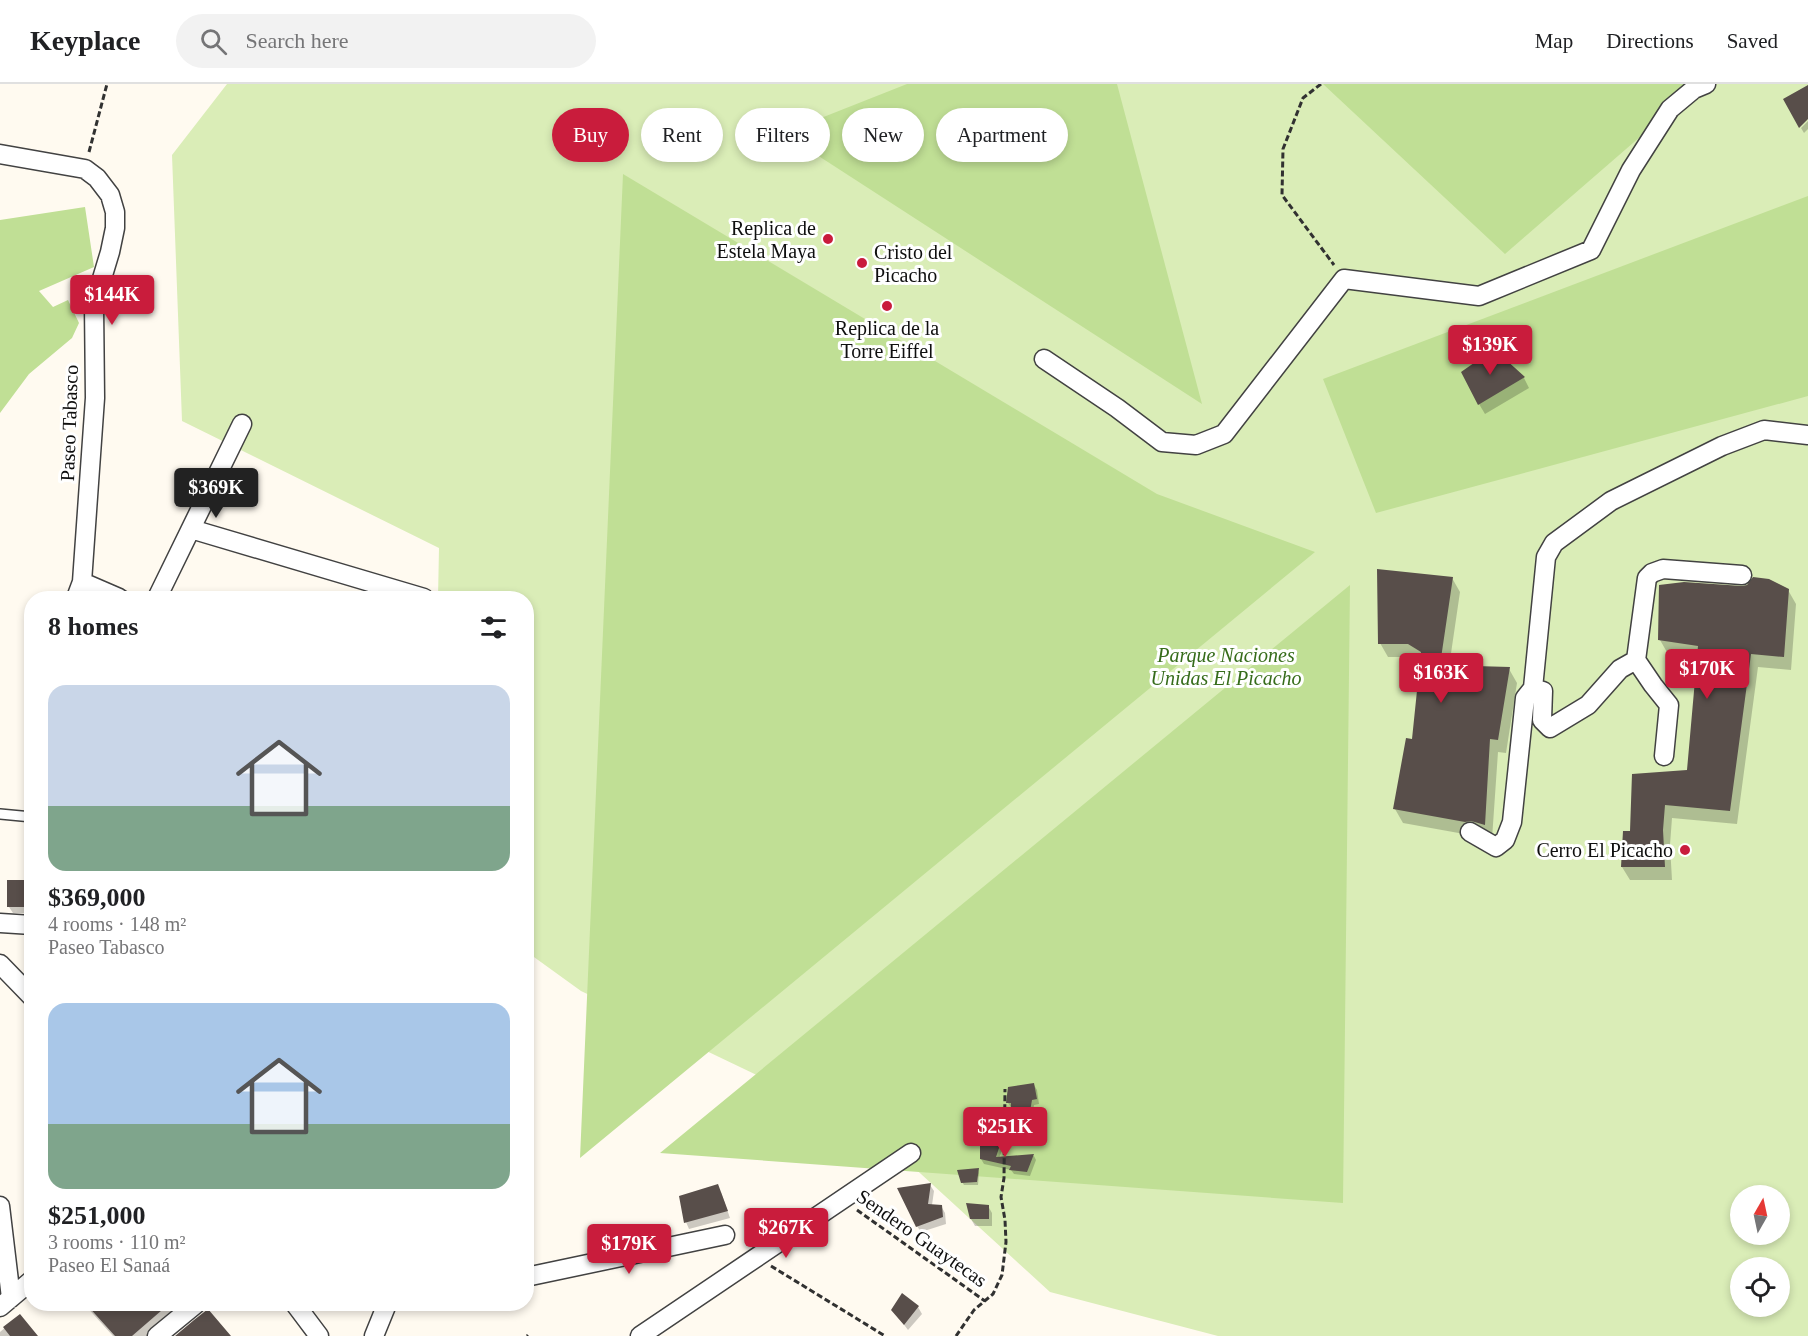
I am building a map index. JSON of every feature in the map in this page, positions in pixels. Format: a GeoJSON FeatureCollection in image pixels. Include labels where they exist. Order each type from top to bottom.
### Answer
{"type":"FeatureCollection","features":[{"type":"Feature","properties":{"kind":"street"},"geometry":{"type":"LineString","coordinates":[[1044,359],[1117,408],[1162,442],[1196,445],[1224,434],[1344,279],[1479,296],[1591,250],[1631,170],[1670,108],[1694,89],[1706,84]]}},
{"type":"Feature","properties":{"kind":"street"},"geometry":{"type":"LineString","coordinates":[[0,154],[85,169]]}},
{"type":"Feature","properties":{"kind":"street","name":"Paseo Tabasco"},"geometry":{"type":"LineString","coordinates":[[79,590],[95,398],[94,305],[115,228],[115,212],[110,195],[97,178],[85,169]]}},
{"type":"Feature","properties":{"kind":"street"},"geometry":{"type":"LineString","coordinates":[[160,591],[242,424]]}},
{"type":"Feature","properties":{"kind":"street"},"geometry":{"type":"LineString","coordinates":[[1470,832],[1496,847],[1505,840],[1512,822],[1525,698],[1533,688],[1546,557],[1554,543],[1611,501],[1722,446],[1764,430],[1808,435]]}},
{"type":"Feature","properties":{"kind":"street"},"geometry":{"type":"LineString","coordinates":[[191,529],[400,591]]}},
{"type":"Feature","properties":{"kind":"street"},"geometry":{"type":"LineString","coordinates":[[1664,756],[1669,705],[1636,660],[1647,578],[1652,573],[1663,569],[1742,575]]}},
{"type":"Feature","properties":{"kind":"street"},"geometry":{"type":"LineString","coordinates":[[1533,688],[1543,691],[1542,720],[1550,728],[1588,705],[1620,669],[1636,660]]}},
{"type":"Feature","properties":{"kind":"street"},"geometry":{"type":"LineString","coordinates":[[0,923],[24,924]]}},
{"type":"Feature","properties":{"kind":"street"},"geometry":{"type":"LineString","coordinates":[[0,964],[24,989]]}},
{"type":"Feature","properties":{"kind":"street"},"geometry":{"type":"LineString","coordinates":[[640,1336],[911,1153]]}},
{"type":"Feature","properties":{"kind":"street"},"geometry":{"type":"LineString","coordinates":[[0,1206],[5,1303]]}},
{"type":"Feature","properties":{"kind":"street"},"geometry":{"type":"LineString","coordinates":[[534,1275],[725,1235]]}},
{"type":"Feature","properties":{"kind":"street"},"geometry":{"type":"LineString","coordinates":[[5,1303],[24,1287]]}},
{"type":"Feature","properties":{"kind":"street"},"geometry":{"type":"LineString","coordinates":[[157,1336],[187,1311]]}},
{"type":"Feature","properties":{"kind":"street"},"geometry":{"type":"LineString","coordinates":[[300,1311],[319,1336]]}},
{"type":"Feature","properties":{"kind":"street"},"geometry":{"type":"LineString","coordinates":[[374,1336],[384,1311]]}},
{"type":"Feature","properties":{"kind":"lane"},"geometry":{"type":"LineString","coordinates":[[0,813],[24,817]]}},
{"type":"Feature","properties":{"kind":"path"},"geometry":{"type":"LineString","coordinates":[[85,169],[107,84]]}},
{"type":"Feature","properties":{"kind":"path"},"geometry":{"type":"LineString","coordinates":[[1322,84],[1303,98],[1283,149],[1282,195],[1344,279]]}},
{"type":"Feature","properties":{"kind":"path"},"geometry":{"type":"LineString","coordinates":[[956,1336],[974,1310],[993,1294],[1002,1275],[1005,1259],[1005,1220],[1001,1197],[1004,1179],[1005,1089]]}},
{"type":"Feature","properties":{"kind":"path","name":"Sendero Guaytecas"},"geometry":{"type":"LineString","coordinates":[[842,1199],[985,1301]]}},
{"type":"Feature","properties":{"kind":"path"},"geometry":{"type":"LineString","coordinates":[[757,1257],[885,1336]]}},
{"type":"Feature","properties":{"kind":"green space","name":"Parque Naciones Unidas El Picacho"},"geometry":{"type":"Polygon","coordinates":[[[227,84],[1808,84],[1808,1336],[1218,1336],[1050,1292],[874,1131],[581,991],[534,957],[534,591],[438,591],[439,548],[182,421],[172,155],[227,84]]]}},
{"type":"Feature","properties":{"kind":"green space"},"geometry":{"type":"Polygon","coordinates":[[[907,84],[1117,84],[1202,404],[828,162],[830,162],[830,114],[842,110],[842,162],[924,162],[924,108],[846,108],[907,84]]]}},
{"type":"Feature","properties":{"kind":"green space"},"geometry":{"type":"Polygon","coordinates":[[[1323,84],[1701,84],[1505,254],[1323,84]]]}},
{"type":"Feature","properties":{"kind":"green space"},"geometry":{"type":"Polygon","coordinates":[[[623,174],[1157,494],[1315,552],[580,1158],[623,174]]]}},
{"type":"Feature","properties":{"kind":"green space"},"geometry":{"type":"Polygon","coordinates":[[[1808,196],[1808,396],[1376,513],[1323,379],[1808,196]]]}},
{"type":"Feature","properties":{"kind":"green space"},"geometry":{"type":"Polygon","coordinates":[[[85,207],[94,267],[39,291],[53,307],[68,300],[79,323],[72,338],[29,374],[0,413],[0,220],[85,207]]]}},
{"type":"Feature","properties":{"kind":"green space"},"geometry":{"type":"Polygon","coordinates":[[[1350,585],[1343,1203],[660,1153],[1350,585]]]}},
{"type":"Feature","properties":{"kind":"building"},"geometry":{"type":"Polygon","coordinates":[[[1808,85],[1808,119],[1799,128],[1783,99],[1808,85]]]}},
{"type":"Feature","properties":{"kind":"building"},"geometry":{"type":"Polygon","coordinates":[[[1494,349],[1525,377],[1478,405],[1461,372],[1494,349]]]}},
{"type":"Feature","properties":{"kind":"building"},"geometry":{"type":"Polygon","coordinates":[[[1377,569],[1453,577],[1440,665],[1510,667],[1498,740],[1490,739],[1485,825],[1393,809],[1406,738],[1412,739],[1421,652],[1408,644],[1378,644],[1377,569]]]}},
{"type":"Feature","properties":{"kind":"building"},"geometry":{"type":"Polygon","coordinates":[[[1753,577],[1769,579],[1789,589],[1784,657],[1751,654],[1730,811],[1665,805],[1663,830],[1665,867],[1621,867],[1623,831],[1630,831],[1632,774],[1687,770],[1698,646],[1658,640],[1659,585],[1684,582],[1742,586],[1747,585],[1753,577]]]}},
{"type":"Feature","properties":{"kind":"building"},"geometry":{"type":"Polygon","coordinates":[[[7,880],[24,880],[24,907],[7,907],[7,880]]]}},
{"type":"Feature","properties":{"kind":"building"},"geometry":{"type":"Polygon","coordinates":[[[1034,1083],[1037,1099],[1032,1100],[1027,1129],[1010,1126],[1011,1103],[1006,1103],[1008,1087],[1034,1083]]]}},
{"type":"Feature","properties":{"kind":"building"},"geometry":{"type":"Polygon","coordinates":[[[1001,1142],[996,1157],[1034,1154],[1027,1172],[1009,1170],[1011,1166],[980,1159],[980,1144],[1001,1142]]]}},
{"type":"Feature","properties":{"kind":"building"},"geometry":{"type":"Polygon","coordinates":[[[979,1168],[977,1182],[961,1183],[957,1170],[979,1168]]]}},
{"type":"Feature","properties":{"kind":"building"},"geometry":{"type":"Polygon","coordinates":[[[931,1183],[928,1204],[942,1205],[943,1217],[916,1227],[897,1188],[931,1183]]]}},
{"type":"Feature","properties":{"kind":"building"},"geometry":{"type":"Polygon","coordinates":[[[718,1184],[728,1211],[684,1223],[679,1196],[718,1184]]]}},
{"type":"Feature","properties":{"kind":"building"},"geometry":{"type":"Polygon","coordinates":[[[966,1203],[989,1205],[989,1219],[970,1219],[966,1203]]]}},
{"type":"Feature","properties":{"kind":"building"},"geometry":{"type":"Polygon","coordinates":[[[902,1293],[919,1306],[904,1325],[891,1310],[902,1293]]]}},
{"type":"Feature","properties":{"kind":"building"},"geometry":{"type":"Polygon","coordinates":[[[92,1311],[161,1311],[132,1336],[115,1336],[92,1311]]]}},
{"type":"Feature","properties":{"kind":"building"},"geometry":{"type":"Polygon","coordinates":[[[205,1311],[210,1311],[231,1336],[175,1336],[205,1311]]]}},
{"type":"Feature","properties":{"kind":"building"},"geometry":{"type":"Polygon","coordinates":[[[20,1314],[38,1336],[10,1336],[3,1327],[20,1314]]]}},
{"type":"Feature","properties":{"kind":"place","name":"Replica de Estela Maya"},"geometry":{"type":"Point","coordinates":[828,239]}},
{"type":"Feature","properties":{"kind":"place","name":"Cristo del Picacho"},"geometry":{"type":"Point","coordinates":[862,263]}},
{"type":"Feature","properties":{"kind":"place","name":"Replica de la Torre Eiffel"},"geometry":{"type":"Point","coordinates":[887,306]}},
{"type":"Feature","properties":{"kind":"place","name":"Cerro El Picacho"},"geometry":{"type":"Point","coordinates":[1685,850]}}]}
